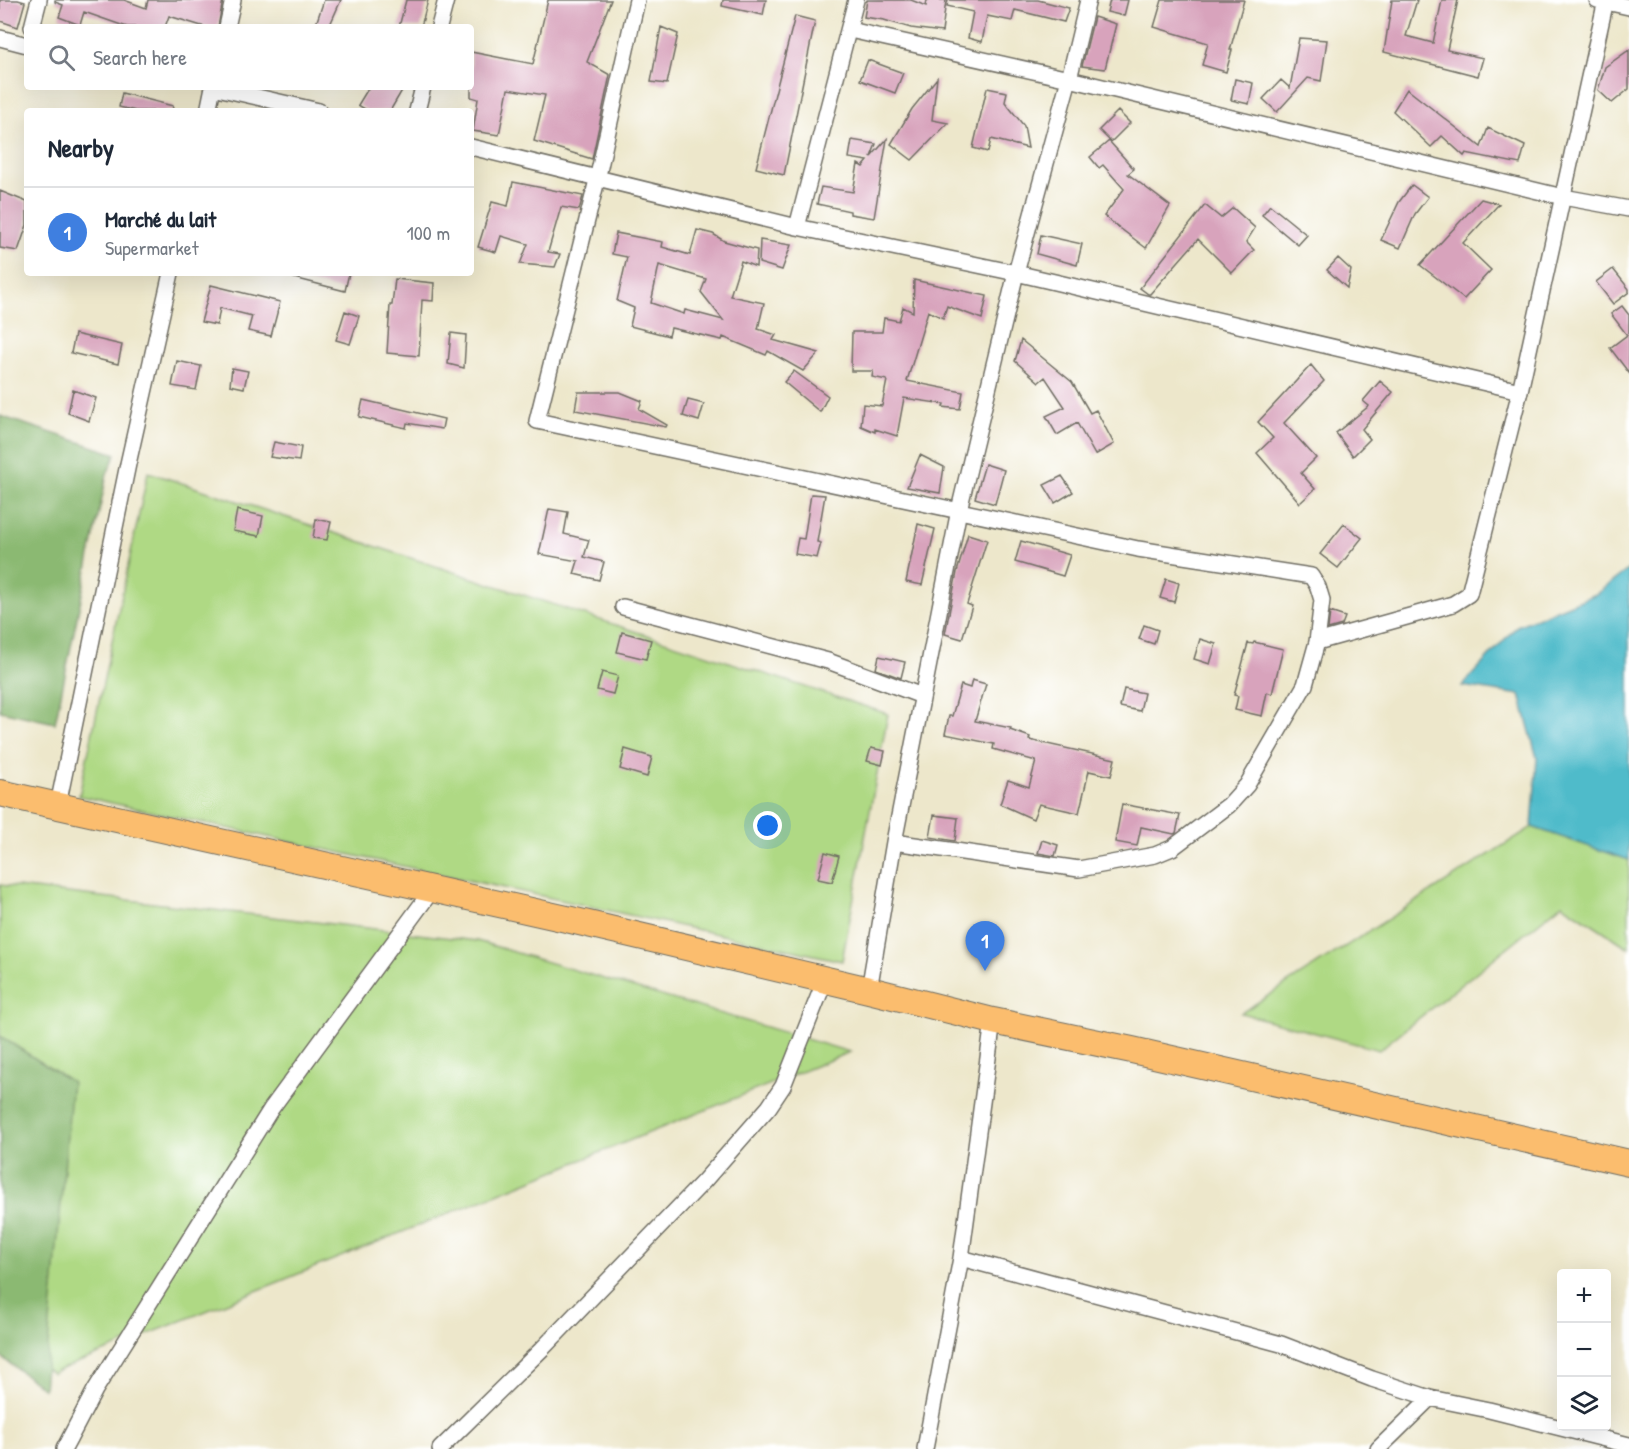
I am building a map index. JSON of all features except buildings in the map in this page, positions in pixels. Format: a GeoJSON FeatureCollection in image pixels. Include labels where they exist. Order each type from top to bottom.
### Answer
{"type":"FeatureCollection","features":[{"type":"Feature","properties":{"kind":"highway"},"geometry":{"type":"LineString","coordinates":[[0,793],[869,990],[993,1021],[1132,1050],[1629,1163]]}},
{"type":"Feature","properties":{"kind":"street"},"geometry":{"type":"LineString","coordinates":[[33,24],[39,0]]}},
{"type":"Feature","properties":{"kind":"street"},"geometry":{"type":"LineString","coordinates":[[228,24],[233,0]]}},
{"type":"Feature","properties":{"kind":"street"},"geometry":{"type":"LineString","coordinates":[[440,24],[446,0]]}},
{"type":"Feature","properties":{"kind":"street"},"geometry":{"type":"LineString","coordinates":[[637,0],[597,180],[537,421],[1138,549],[1311,576],[1322,600],[1317,642],[1305,685],[1247,785],[1228,805],[1172,848],[1155,855],[1079,870],[894,842]]}},
{"type":"Feature","properties":{"kind":"street"},"geometry":{"type":"LineString","coordinates":[[797,227],[856,0]]}},
{"type":"Feature","properties":{"kind":"street"},"geometry":{"type":"LineString","coordinates":[[869,990],[894,842],[959,510],[1016,273],[1088,0]]}},
{"type":"Feature","properties":{"kind":"street"},"geometry":{"type":"LineString","coordinates":[[1317,642],[1454,604],[1469,594],[1520,391],[1603,1],[1629,7]]}},
{"type":"Feature","properties":{"kind":"street"},"geometry":{"type":"LineString","coordinates":[[850,30],[1069,79],[1563,197],[1629,209]]}},
{"type":"Feature","properties":{"kind":"street"},"geometry":{"type":"LineString","coordinates":[[0,38],[24,44]]}},
{"type":"Feature","properties":{"kind":"street"},"geometry":{"type":"LineString","coordinates":[[209,108],[212,90]]}},
{"type":"Feature","properties":{"kind":"street"},"geometry":{"type":"LineString","coordinates":[[226,90],[306,108]]}},
{"type":"Feature","properties":{"kind":"street"},"geometry":{"type":"LineString","coordinates":[[418,108],[422,90]]}},
{"type":"Feature","properties":{"kind":"street"},"geometry":{"type":"LineString","coordinates":[[474,148],[597,180],[797,227],[1016,273],[1520,391]]}},
{"type":"Feature","properties":{"kind":"street"},"geometry":{"type":"LineString","coordinates":[[58,805],[128,464],[170,276]]}},
{"type":"Feature","properties":{"kind":"street"},"geometry":{"type":"LineString","coordinates":[[623,607],[828,661],[922,696]]}},
{"type":"Feature","properties":{"kind":"street"},"geometry":{"type":"LineString","coordinates":[[64,1449],[95,1390],[272,1109],[432,890]]}},
{"type":"Feature","properties":{"kind":"street"},"geometry":{"type":"LineString","coordinates":[[440,1449],[542,1349],[704,1181],[769,1107],[783,1086],[825,980]]}},
{"type":"Feature","properties":{"kind":"street"},"geometry":{"type":"LineString","coordinates":[[925,1449],[961,1258],[993,1021]]}},
{"type":"Feature","properties":{"kind":"street"},"geometry":{"type":"LineString","coordinates":[[961,1258],[1281,1344],[1372,1379],[1430,1398],[1489,1410],[1629,1445]]}},
{"type":"Feature","properties":{"kind":"street"},"geometry":{"type":"LineString","coordinates":[[1378,1449],[1430,1398]]}},
{"type":"Feature","properties":{"kind":"green space"},"geometry":{"type":"Polygon","coordinates":[[[0,416],[116,454],[107,474],[55,723],[0,711],[0,416]]]}},
{"type":"Feature","properties":{"kind":"green space"},"geometry":{"type":"Polygon","coordinates":[[[148,472],[888,714],[842,961],[79,796],[148,472]]]}},
{"type":"Feature","properties":{"kind":"green space"},"geometry":{"type":"Polygon","coordinates":[[[1532,827],[1629,860],[1629,948],[1562,904],[1379,1050],[1241,1013],[1532,827]]]}},
{"type":"Feature","properties":{"kind":"green space"},"geometry":{"type":"Polygon","coordinates":[[[0,885],[477,941],[850,1052],[52,1373],[0,1336],[0,885]]]}},
{"type":"Feature","properties":{"kind":"green space"},"geometry":{"type":"Polygon","coordinates":[[[0,1036],[72,1082],[44,1389],[0,1356],[0,1036]]]}},
{"type":"Feature","properties":{"kind":"water"},"geometry":{"type":"Polygon","coordinates":[[[1629,569],[1629,860],[1532,827],[1537,758],[1520,695],[1462,686],[1517,626],[1596,594],[1629,569]]]}},
{"type":"Feature","properties":{"kind":"place","name":"Marché du lait"},"geometry":{"type":"Point","coordinates":[985,971]}}]}
